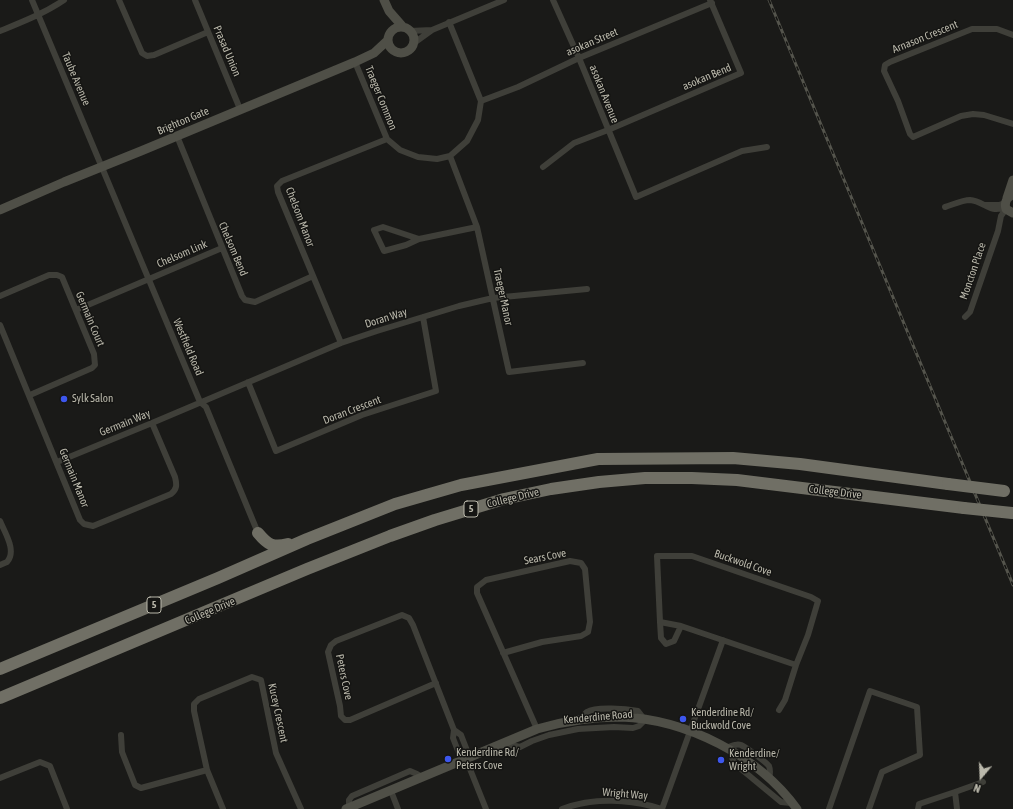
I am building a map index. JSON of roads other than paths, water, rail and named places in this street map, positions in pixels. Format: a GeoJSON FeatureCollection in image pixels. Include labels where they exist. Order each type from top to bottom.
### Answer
{"type":"FeatureCollection","features":[{"type":"Feature","properties":{"kind":"highway","name":"College Drive"},"geometry":{"type":"LineString","coordinates":[[0,669],[218,578],[307,539],[395,504],[461,485],[598,459],[733,458],[800,464],[1009,491]]}},
{"type":"Feature","properties":{"kind":"highway","name":"College Drive"},"geometry":{"type":"LineString","coordinates":[[3,697],[390,536],[435,520],[504,499],[552,489],[599,482],[646,478],[737,480],[1013,514]]}},
{"type":"Feature","properties":{"kind":"highway"},"geometry":{"type":"LineString","coordinates":[[258,533],[267,543],[274,546],[281,546],[307,539]]}},
{"type":"Feature","properties":{"kind":"street","name":"Taube Avenue"},"geometry":{"type":"LineString","coordinates":[[32,0],[102,166]]}},
{"type":"Feature","properties":{"kind":"street"},"geometry":{"type":"LineString","coordinates":[[0,31],[56,6],[64,0]]}},
{"type":"Feature","properties":{"kind":"street"},"geometry":{"type":"LineString","coordinates":[[119,0],[142,53],[147,56],[154,55],[208,32]]}},
{"type":"Feature","properties":{"kind":"street","name":"Prasad Union"},"geometry":{"type":"LineString","coordinates":[[195,0],[240,109]]}},
{"type":"Feature","properties":{"kind":"street"},"geometry":{"type":"LineString","coordinates":[[384,0],[389,11],[407,29],[414,38],[414,42]]}},
{"type":"Feature","properties":{"kind":"street"},"geometry":{"type":"LineString","coordinates":[[389,11],[391,48],[398,53],[407,52],[413,46],[414,42],[432,30],[504,0]]}},
{"type":"Feature","properties":{"kind":"street","name":"asokan Avenue"},"geometry":{"type":"LineString","coordinates":[[553,0],[579,58],[636,196],[742,151],[767,147]]}},
{"type":"Feature","properties":{"kind":"street","name":"asokan Street"},"geometry":{"type":"LineString","coordinates":[[481,101],[518,87],[579,58],[711,1]]}},
{"type":"Feature","properties":{"kind":"street","name":"asokan Bend"},"geometry":{"type":"LineString","coordinates":[[608,130],[741,73],[711,1]]}},
{"type":"Feature","properties":{"kind":"street"},"geometry":{"type":"LineString","coordinates":[[450,22],[481,101],[478,120],[467,141],[450,156]]}},
{"type":"Feature","properties":{"kind":"street"},"geometry":{"type":"LineString","coordinates":[[390,36],[394,29],[432,30]]}},
{"type":"Feature","properties":{"kind":"street","name":"Arnason Crescent"},"geometry":{"type":"LineString","coordinates":[[1013,35],[997,29],[972,29],[890,62],[885,65],[884,71],[898,101],[910,134],[913,137],[961,116],[973,114],[984,115],[1013,124]]}},
{"type":"Feature","properties":{"kind":"street","name":"Brighton Gate"},"geometry":{"type":"LineString","coordinates":[[0,210],[102,166],[355,62],[374,52],[390,36]]}},
{"type":"Feature","properties":{"kind":"street","name":"Brighton Gate"},"geometry":{"type":"LineString","coordinates":[[374,52],[394,51]]}},
{"type":"Feature","properties":{"kind":"street","name":"Traeger Common"},"geometry":{"type":"LineString","coordinates":[[355,62],[387,138],[400,150],[418,157],[437,159],[450,156]]}},
{"type":"Feature","properties":{"kind":"street"},"geometry":{"type":"LineString","coordinates":[[543,167],[574,143],[608,130]]}},
{"type":"Feature","properties":{"kind":"street","name":"Chelsom Bend"},"geometry":{"type":"LineString","coordinates":[[176,136],[242,296],[245,300],[255,302],[313,276]]}},
{"type":"Feature","properties":{"kind":"street","name":"Chelsom Manor"},"geometry":{"type":"LineString","coordinates":[[341,343],[278,192],[278,186],[282,182],[387,138]]}},
{"type":"Feature","properties":{"kind":"street","name":"Traeger Manor"},"geometry":{"type":"LineString","coordinates":[[450,156],[477,227],[494,298],[509,372],[583,363]]}},
{"type":"Feature","properties":{"kind":"street","name":"Westfield Road"},"geometry":{"type":"LineString","coordinates":[[102,166],[200,402],[206,407],[258,533]]}},
{"type":"Feature","properties":{"kind":"street"},"geometry":{"type":"LineString","coordinates":[[945,207],[964,200],[971,200],[985,205],[1009,205],[1013,180]]}},
{"type":"Feature","properties":{"kind":"street","name":"Moncton Place"},"geometry":{"type":"LineString","coordinates":[[965,317],[970,312],[998,231],[1001,216],[1009,205]]}},
{"type":"Feature","properties":{"kind":"street"},"geometry":{"type":"LineString","coordinates":[[418,239],[383,227],[374,230],[384,250],[418,239],[477,227]]}},
{"type":"Feature","properties":{"kind":"street","name":"Chelsom Link"},"geometry":{"type":"LineString","coordinates":[[76,310],[222,248]]}},
{"type":"Feature","properties":{"kind":"street","name":"Germain Court"},"geometry":{"type":"LineString","coordinates":[[0,296],[49,275],[57,275],[62,277],[94,354],[95,364],[86,372],[30,395]]}},
{"type":"Feature","properties":{"kind":"street","name":"Doran Way"},"geometry":{"type":"LineString","coordinates":[[200,402],[341,343],[459,306],[494,298],[587,289]]}},
{"type":"Feature","properties":{"kind":"street","name":"Doran Crescent"},"geometry":{"type":"LineString","coordinates":[[248,382],[276,451],[362,415],[436,391],[422,317]]}},
{"type":"Feature","properties":{"kind":"street","name":"Germain Manor"},"geometry":{"type":"LineString","coordinates":[[0,325],[80,520],[84,524],[93,526],[171,494],[175,490],[177,487],[175,477],[152,423]]}},
{"type":"Feature","properties":{"kind":"street","name":"Germain Way"},"geometry":{"type":"LineString","coordinates":[[57,462],[200,402]]}},
{"type":"Feature","properties":{"kind":"street"},"geometry":{"type":"LineString","coordinates":[[0,521],[10,546],[11,555],[7,562],[0,565]]}},
{"type":"Feature","properties":{"kind":"street","name":"Buckwold Cove"},"geometry":{"type":"LineString","coordinates":[[681,626],[674,641],[666,644],[662,641],[657,556],[692,556],[811,597],[818,601],[785,700],[779,710]]}},
{"type":"Feature","properties":{"kind":"street","name":"Sears Cove"},"geometry":{"type":"LineString","coordinates":[[503,653],[542,642],[581,636],[588,632],[590,622],[585,570],[581,563],[570,561],[486,580],[477,587],[477,593],[503,653],[537,729]]}},
{"type":"Feature","properties":{"kind":"street","name":"Peters Cove"},"geometry":{"type":"LineString","coordinates":[[436,683],[350,720],[345,720],[341,716],[328,652],[331,645],[336,641],[402,615],[409,618],[413,624],[436,683],[454,730],[453,738],[460,756],[466,759]]}},
{"type":"Feature","properties":{"kind":"street"},"geometry":{"type":"LineString","coordinates":[[660,622],[681,626],[796,665]]}},
{"type":"Feature","properties":{"kind":"street"},"geometry":{"type":"LineString","coordinates":[[662,809],[722,640]]}},
{"type":"Feature","properties":{"kind":"street","name":"Kucey Crescent"},"geometry":{"type":"LineString","coordinates":[[223,809],[207,770],[194,704],[199,699],[252,677],[261,680],[276,753],[301,809]]}},
{"type":"Feature","properties":{"kind":"street"},"geometry":{"type":"LineString","coordinates":[[829,809],[870,691],[917,707],[920,755],[882,772],[868,809]]}},
{"type":"Feature","properties":{"kind":"street","name":"Kenderdine Road"},"geometry":{"type":"LineString","coordinates":[[347,808],[537,729],[582,719],[622,717],[645,720],[689,731],[729,750],[752,765],[769,779],[794,806]]}},
{"type":"Feature","properties":{"kind":"street","name":"Kenderdine Road"},"geometry":{"type":"LineString","coordinates":[[506,742],[511,745],[520,746],[549,735],[578,729],[614,727],[633,728],[639,726],[645,720]]}},
{"type":"Feature","properties":{"kind":"street"},"geometry":{"type":"LineString","coordinates":[[121,735],[122,752],[135,785],[141,788],[207,770]]}},
{"type":"Feature","properties":{"kind":"street","name":"Kenderdine Road"},"geometry":{"type":"LineString","coordinates":[[729,750],[735,764],[781,802],[794,806]]}},
{"type":"Feature","properties":{"kind":"street"},"geometry":{"type":"LineString","coordinates":[[466,759],[486,809]]}},
{"type":"Feature","properties":{"kind":"street"},"geometry":{"type":"LineString","coordinates":[[0,778],[40,762],[50,766],[67,809]]}},
{"type":"Feature","properties":{"kind":"street","name":"Kenderdine Road"},"geometry":{"type":"LineString","coordinates":[[347,808],[349,800],[352,796],[410,771],[422,777]]}},
{"type":"Feature","properties":{"kind":"street"},"geometry":{"type":"LineString","coordinates":[[918,809],[919,804],[983,782]]}},
{"type":"Feature","properties":{"kind":"street"},"geometry":{"type":"LineString","coordinates":[[390,791],[398,809]]}},
{"type":"Feature","properties":{"kind":"street"},"geometry":{"type":"LineString","coordinates":[[955,792],[956,809]]}},
{"type":"Feature","properties":{"kind":"street","name":"Wright Way"},"geometry":{"type":"LineString","coordinates":[[564,809],[596,801],[615,801],[642,804],[662,809]]}},
{"type":"Feature","properties":{"kind":"railway"},"geometry":{"type":"LineString","coordinates":[[769,0],[1013,585]]}},
{"type":"Feature","properties":{"kind":"place","name":"Sylk Salon"},"geometry":{"type":"Point","coordinates":[64,399]}},
{"type":"Feature","properties":{"kind":"place","name":"Kenderdine Rd/ Buckwold Cove"},"geometry":{"type":"Point","coordinates":[683,719]}},
{"type":"Feature","properties":{"kind":"place","name":"Kenderdine Rd/ Peters Cove"},"geometry":{"type":"Point","coordinates":[448,759]}},
{"type":"Feature","properties":{"kind":"place","name":"Kenderdine/ Wright"},"geometry":{"type":"Point","coordinates":[721,760]}}]}
